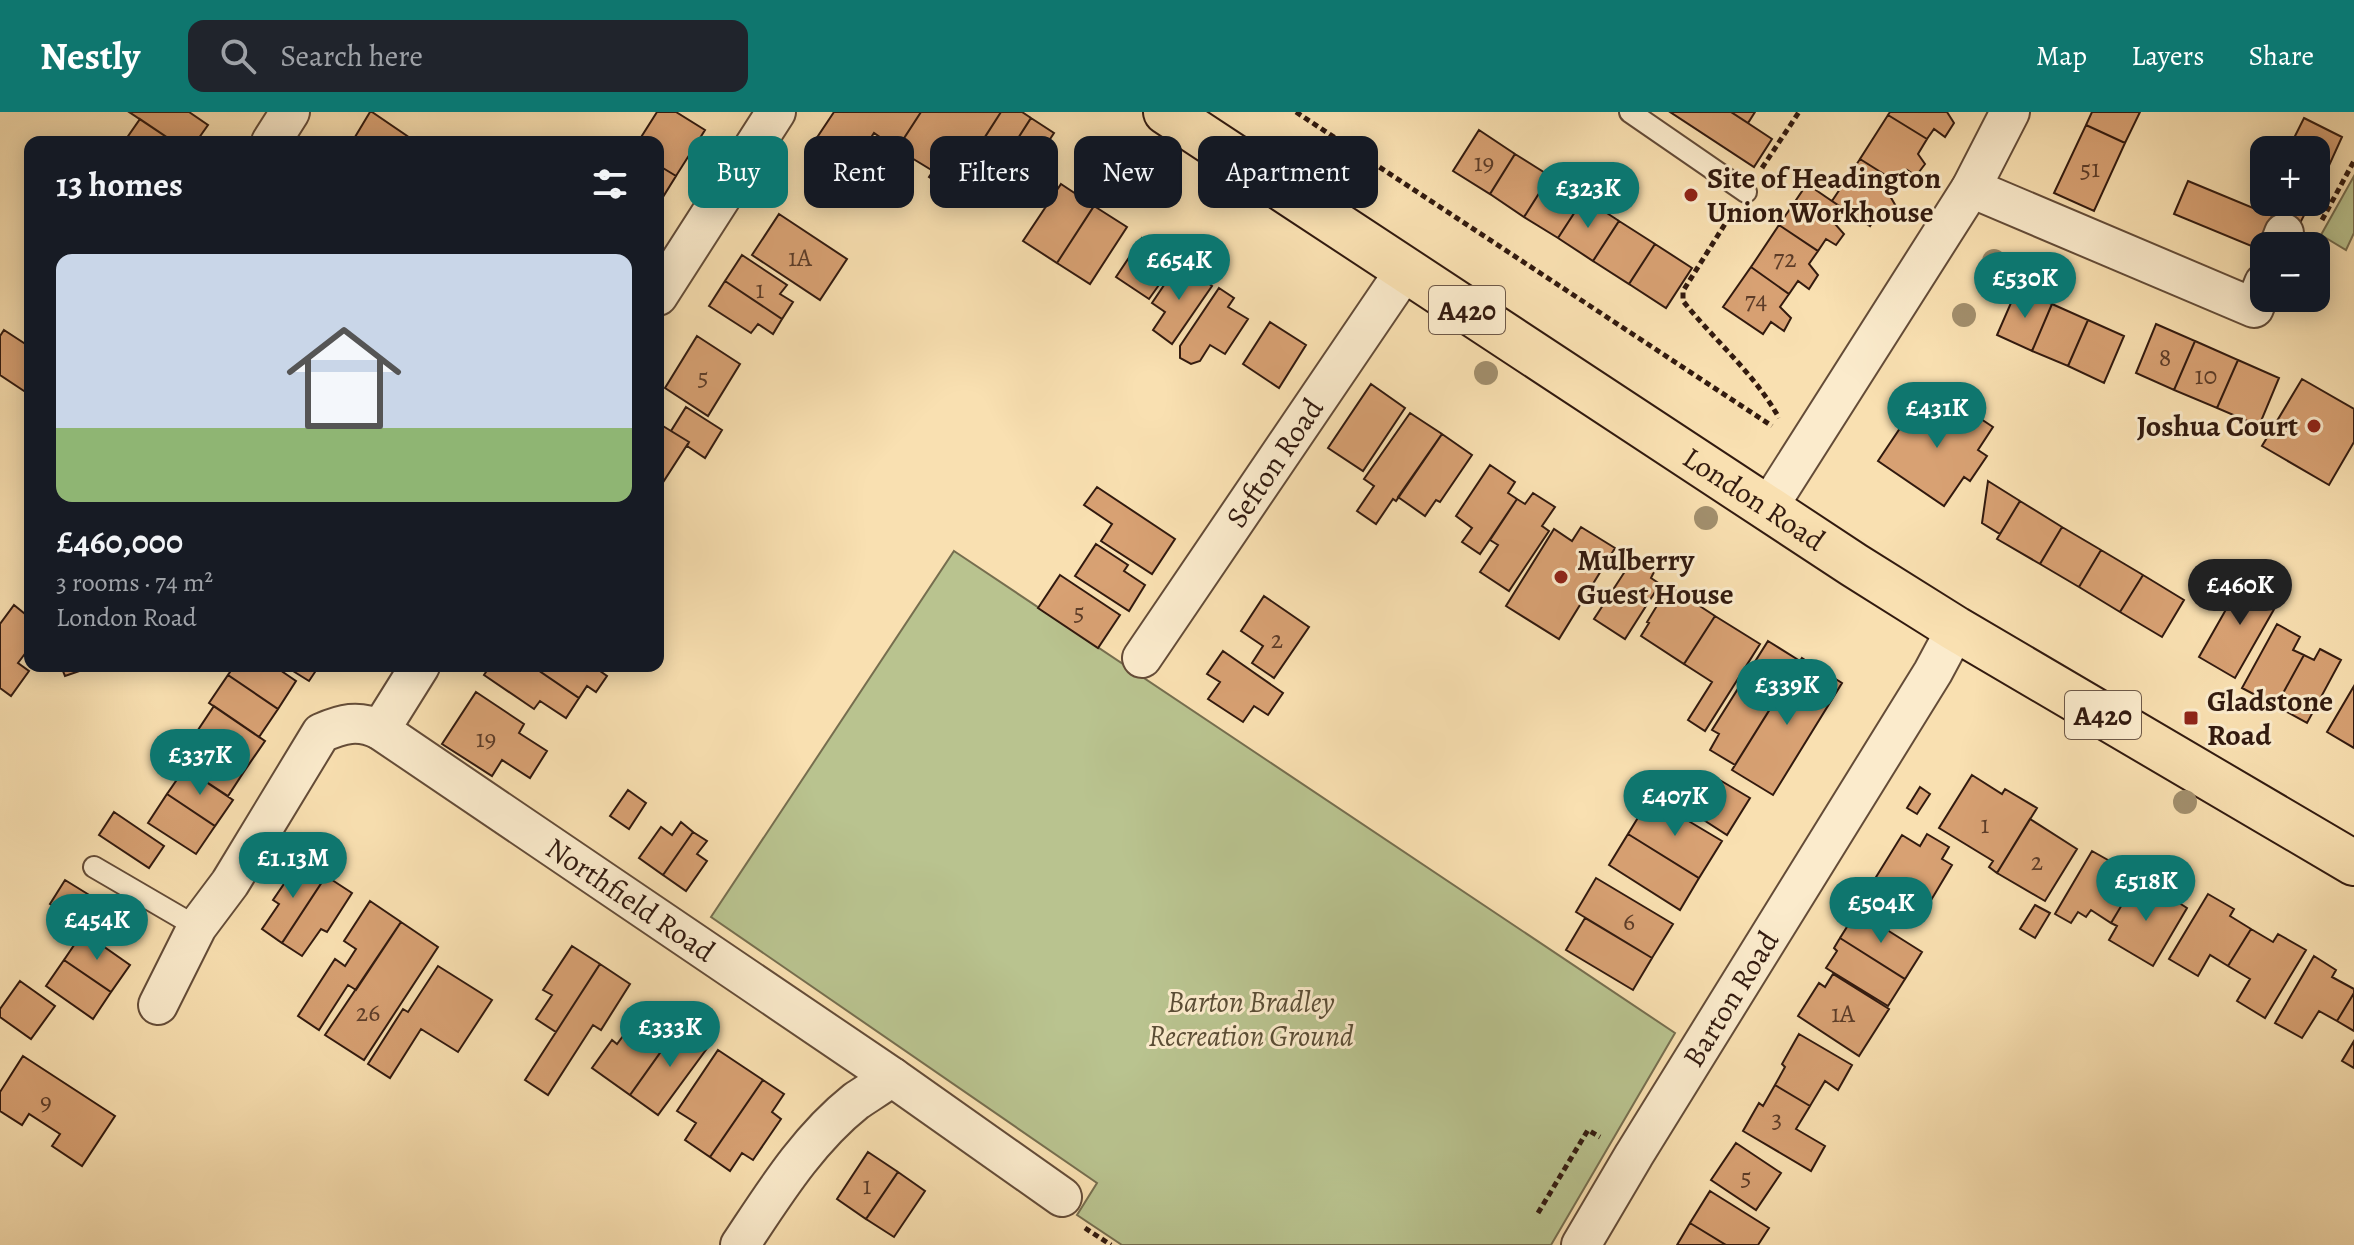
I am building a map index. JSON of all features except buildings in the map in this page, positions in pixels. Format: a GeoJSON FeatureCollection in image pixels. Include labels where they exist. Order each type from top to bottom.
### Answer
{"type":"FeatureCollection","features":[{"type":"Feature","properties":{"kind":"main road","name":"London Road"},"geometry":{"type":"LineString","coordinates":[[1166,112],[1767,509],[1956,629],[2354,863]]}},
{"type":"Feature","properties":{"kind":"street"},"geometry":{"type":"LineString","coordinates":[[275,136],[290,112]]}},
{"type":"Feature","properties":{"kind":"street"},"geometry":{"type":"LineString","coordinates":[[664,287],[776,112]]}},
{"type":"Feature","properties":{"kind":"street"},"geometry":{"type":"LineString","coordinates":[[1767,509],[1971,188],[2010,112]]}},
{"type":"Feature","properties":{"kind":"street"},"geometry":{"type":"LineString","coordinates":[[1971,188],[2250,306]]}},
{"type":"Feature","properties":{"kind":"street","name":"Sefton Road"},"geometry":{"type":"LineString","coordinates":[[1142,658],[1406,269]]}},
{"type":"Feature","properties":{"kind":"street","name":"Barton Road"},"geometry":{"type":"LineString","coordinates":[[1581,1245],[1933,672],[1956,629]]}},
{"type":"Feature","properties":{"kind":"street"},"geometry":{"type":"LineString","coordinates":[[158,1005],[197,927],[230,883],[321,733],[336,726],[359,722],[380,730],[416,672]]}},
{"type":"Feature","properties":{"kind":"street","name":"Northfield Road"},"geometry":{"type":"LineString","coordinates":[[380,730],[892,1077],[1062,1197]]}},
{"type":"Feature","properties":{"kind":"street"},"geometry":{"type":"LineString","coordinates":[[740,1245],[789,1172],[820,1136],[855,1102],[892,1077]]}},
{"type":"Feature","properties":{"kind":"lane"},"geometry":{"type":"LineString","coordinates":[[1630,112],[1746,192]]}},
{"type":"Feature","properties":{"kind":"lane"},"geometry":{"type":"LineString","coordinates":[[94,867],[197,927]]}},
{"type":"Feature","properties":{"kind":"path"},"geometry":{"type":"LineString","coordinates":[[1296,112],[1778,430],[1782,422],[1768,398],[1683,301],[1683,291],[1799,112]]}},
{"type":"Feature","properties":{"kind":"path"},"geometry":{"type":"LineString","coordinates":[[2316,232],[2354,161]]}},
{"type":"Feature","properties":{"kind":"green space"},"geometry":{"type":"Polygon","coordinates":[[[2354,176],[2354,233],[2346,250],[2330,240],[2330,232],[2323,232],[2354,176]]]}},
{"type":"Feature","properties":{"kind":"green space","name":"Barton Bradley Recreation Ground"},"geometry":{"type":"Polygon","coordinates":[[[954,551],[1675,1033],[1551,1245],[1122,1245],[1077,1215],[1097,1183],[711,917],[954,551]]]}},
{"type":"Feature","properties":{"kind":"place","name":"Site of Headington Union Workhouse"},"geometry":{"type":"Point","coordinates":[1691,195]}},
{"type":"Feature","properties":{"kind":"place","name":"Joshua Court"},"geometry":{"type":"Point","coordinates":[2314,426]}},
{"type":"Feature","properties":{"kind":"place","name":"Mulberry Guest House"},"geometry":{"type":"Point","coordinates":[1561,577]}},
{"type":"Feature","properties":{"kind":"place","name":"Gladstone Road"},"geometry":{"type":"Point","coordinates":[2191,718]}}]}
